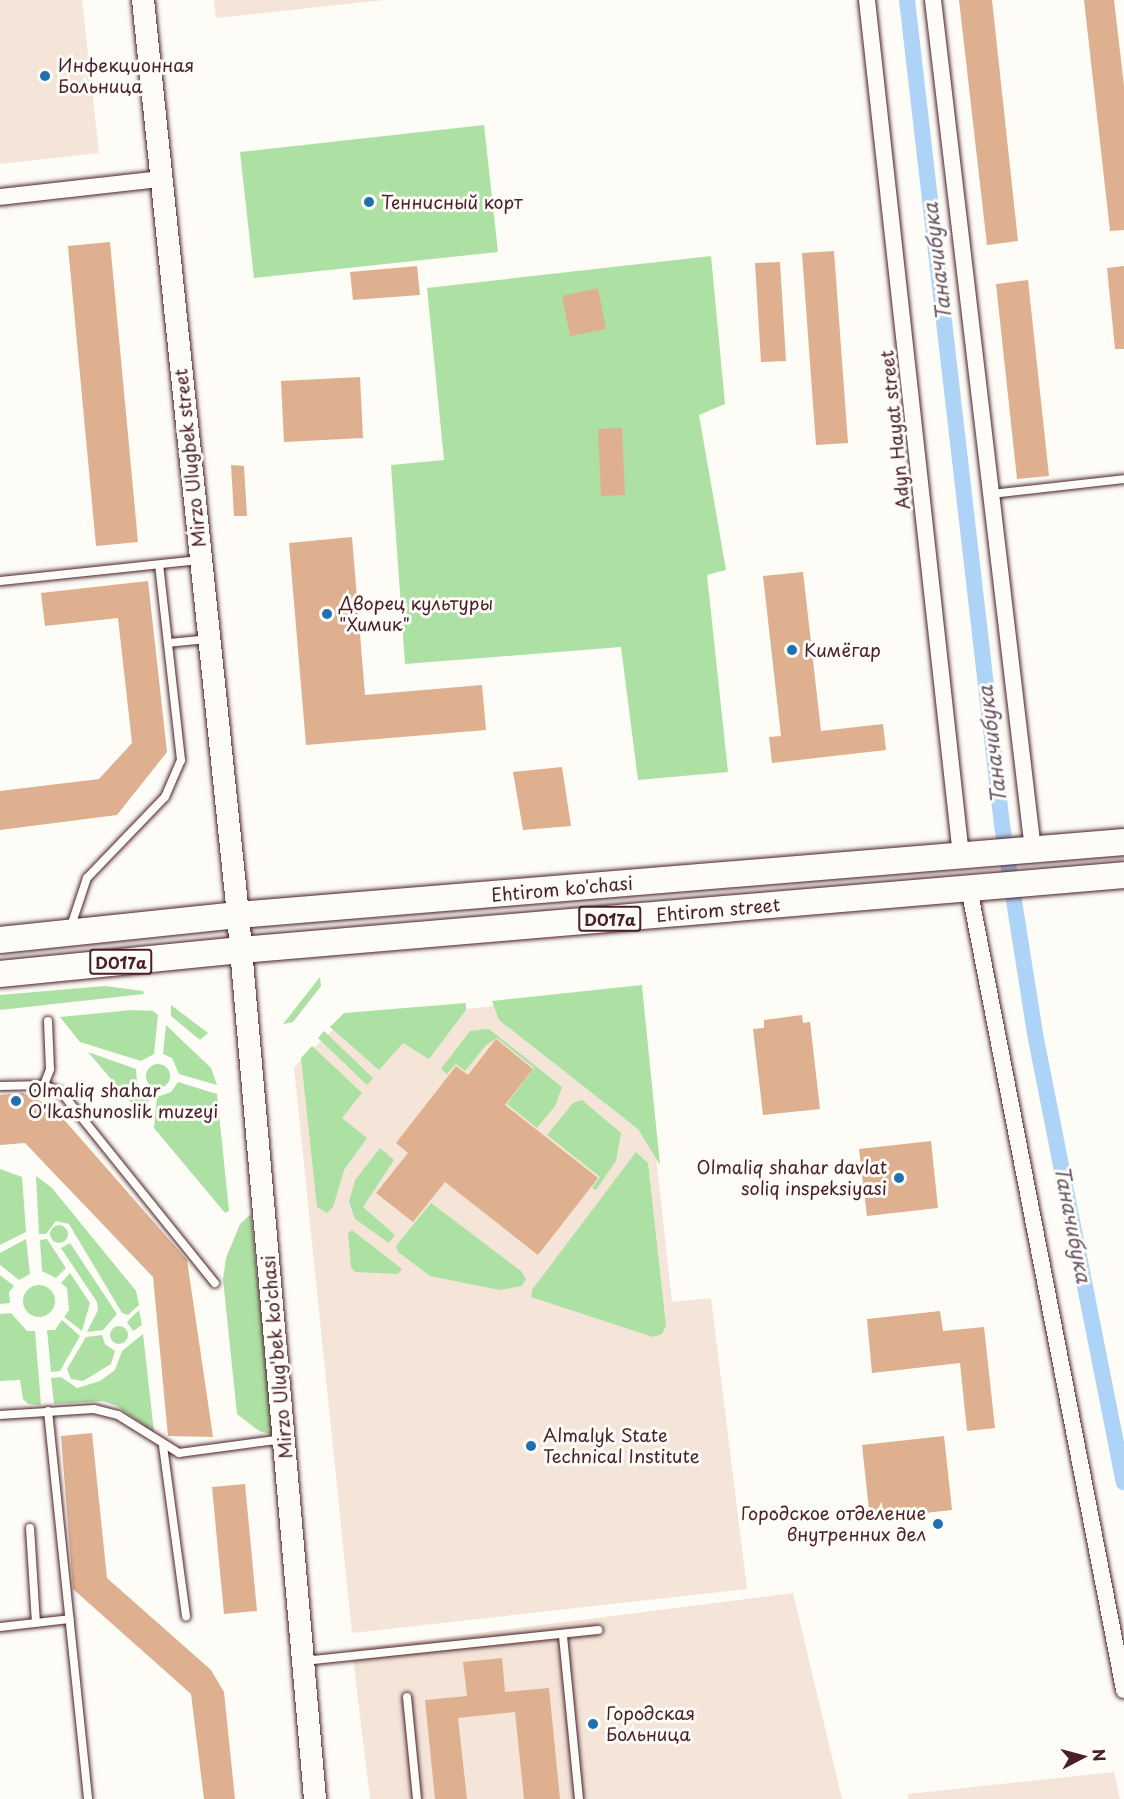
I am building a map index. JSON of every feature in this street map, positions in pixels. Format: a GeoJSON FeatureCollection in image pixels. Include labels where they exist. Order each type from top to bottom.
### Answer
{"type":"FeatureCollection","features":[{"type":"Feature","properties":{"kind":"main road","name":"Mirzo Ulugbek street"},"geometry":{"type":"LineString","coordinates":[[143,0],[238,915]]}},
{"type":"Feature","properties":{"kind":"main road","name":"Ehtirom ko'chasi"},"geometry":{"type":"LineString","coordinates":[[0,940],[238,915],[1124,842]]}},
{"type":"Feature","properties":{"kind":"main road","name":"D017a"},"geometry":{"type":"LineString","coordinates":[[974,888],[1124,875]]}},
{"type":"Feature","properties":{"kind":"main road","name":"Ehtirom street"},"geometry":{"type":"LineString","coordinates":[[242,950],[974,888]]}},
{"type":"Feature","properties":{"kind":"main road","name":"Mirzo Ulug'bek ko'chasi"},"geometry":{"type":"LineString","coordinates":[[238,915],[315,1799]]}},
{"type":"Feature","properties":{"kind":"main road","name":"D017a"},"geometry":{"type":"LineString","coordinates":[[0,974],[242,950]]}},
{"type":"Feature","properties":{"kind":"street","name":"Adyn Hayat street"},"geometry":{"type":"LineString","coordinates":[[867,0],[961,856]]}},
{"type":"Feature","properties":{"kind":"street"},"geometry":{"type":"LineString","coordinates":[[933,0],[1033,850]]}},
{"type":"Feature","properties":{"kind":"street"},"geometry":{"type":"LineString","coordinates":[[0,197],[160,179]]}},
{"type":"Feature","properties":{"kind":"street"},"geometry":{"type":"LineString","coordinates":[[974,888],[1124,1690]]}},
{"type":"Feature","properties":{"kind":"lane"},"geometry":{"type":"LineString","coordinates":[[991,494],[1124,479]]}},
{"type":"Feature","properties":{"kind":"lane"},"geometry":{"type":"LineString","coordinates":[[0,582],[201,560]]}},
{"type":"Feature","properties":{"kind":"lane"},"geometry":{"type":"LineString","coordinates":[[69,932],[87,878],[165,797],[181,760],[159,565]]}},
{"type":"Feature","properties":{"kind":"lane"},"geometry":{"type":"LineString","coordinates":[[168,643],[209,639]]}},
{"type":"Feature","properties":{"kind":"lane"},"geometry":{"type":"LineString","coordinates":[[44,1085],[50,1069],[48,1022]]}},
{"type":"Feature","properties":{"kind":"lane"},"geometry":{"type":"LineString","coordinates":[[0,1086],[44,1085],[62,1093],[215,1282]]}},
{"type":"Feature","properties":{"kind":"lane"},"geometry":{"type":"LineString","coordinates":[[0,1415],[94,1409],[118,1415],[163,1446],[179,1453],[284,1439]]}},
{"type":"Feature","properties":{"kind":"lane"},"geometry":{"type":"LineString","coordinates":[[48,1411],[88,1799]]}},
{"type":"Feature","properties":{"kind":"lane"},"geometry":{"type":"LineString","coordinates":[[163,1446],[186,1616]]}},
{"type":"Feature","properties":{"kind":"lane"},"geometry":{"type":"LineString","coordinates":[[30,1528],[36,1623]]}},
{"type":"Feature","properties":{"kind":"lane"},"geometry":{"type":"LineString","coordinates":[[0,1627],[70,1619]]}},
{"type":"Feature","properties":{"kind":"lane"},"geometry":{"type":"LineString","coordinates":[[303,1661],[598,1630]]}},
{"type":"Feature","properties":{"kind":"lane"},"geometry":{"type":"LineString","coordinates":[[563,1635],[579,1799]]}},
{"type":"Feature","properties":{"kind":"lane"},"geometry":{"type":"LineString","coordinates":[[407,1697],[417,1799]]}},
{"type":"Feature","properties":{"kind":"shaded area","name":"Инфекционная Больница"},"geometry":{"type":"Polygon","coordinates":[[[0,0],[82,0],[99,153],[0,164],[0,0]]]}},
{"type":"Feature","properties":{"kind":"shaded area"},"geometry":{"type":"Polygon","coordinates":[[[214,0],[384,0],[216,18],[214,0]]]}},
{"type":"Feature","properties":{"kind":"shaded area","name":"Almalyk State Technical Institute"},"geometry":{"type":"Polygon","coordinates":[[[638,993],[672,1302],[711,1298],[747,1589],[352,1633],[294,1067],[343,1020],[638,993]]]}},
{"type":"Feature","properties":{"kind":"shaded area","name":"Городская Больница"},"geometry":{"type":"Polygon","coordinates":[[[793,1593],[842,1799],[370,1799],[352,1649],[793,1593]]]}},
{"type":"Feature","properties":{"kind":"shaded area"},"geometry":{"type":"Polygon","coordinates":[[[1114,1772],[1120,1799],[908,1799],[908,1794],[1114,1772]]]}},
{"type":"Feature","properties":{"kind":"green space","name":"Теннисный корт"},"geometry":{"type":"Polygon","coordinates":[[[484,125],[498,252],[254,278],[240,152],[484,125]]]}},
{"type":"Feature","properties":{"kind":"green space"},"geometry":{"type":"Polygon","coordinates":[[[711,256],[725,404],[699,415],[726,570],[707,575],[728,772],[638,780],[621,647],[405,664],[391,465],[444,460],[427,288],[711,256]]]}},
{"type":"Feature","properties":{"kind":"green space"},"geometry":{"type":"Polygon","coordinates":[[[320,977],[321,986],[293,1022],[283,1024],[320,977]]]}},
{"type":"Feature","properties":{"kind":"green space"},"geometry":{"type":"Polygon","coordinates":[[[642,985],[660,1165],[638,1129],[499,1020],[492,1001],[642,985]]]}},
{"type":"Feature","properties":{"kind":"green space"},"geometry":{"type":"Polygon","coordinates":[[[105,986],[143,991],[144,994],[0,1010],[0,995],[105,986]]]}},
{"type":"Feature","properties":{"kind":"green space"},"geometry":{"type":"Polygon","coordinates":[[[466,1003],[466,1010],[429,1059],[403,1043],[379,1070],[330,1027],[344,1013],[466,1003]]]}},
{"type":"Feature","properties":{"kind":"green space"},"geometry":{"type":"Polygon","coordinates":[[[171,1005],[208,1033],[200,1040],[171,1016],[171,1005]]]}},
{"type":"Feature","properties":{"kind":"green space"},"geometry":{"type":"Polygon","coordinates":[[[132,1010],[153,1011],[158,1015],[154,1054],[141,1061],[80,1042],[60,1017],[132,1010]]]}},
{"type":"Feature","properties":{"kind":"green space"},"geometry":{"type":"Polygon","coordinates":[[[166,1025],[211,1068],[217,1085],[179,1074],[172,1058],[163,1054],[166,1025]]]}},
{"type":"Feature","properties":{"kind":"green space"},"geometry":{"type":"Polygon","coordinates":[[[489,1029],[562,1087],[555,1106],[537,1128],[507,1104],[534,1068],[497,1038],[486,1045],[465,1071],[456,1064],[447,1074],[441,1069],[470,1031],[489,1029]]]}},
{"type":"Feature","properties":{"kind":"green space"},"geometry":{"type":"Polygon","coordinates":[[[324,1031],[373,1078],[367,1085],[318,1038],[324,1031]]]}},
{"type":"Feature","properties":{"kind":"green space"},"geometry":{"type":"Polygon","coordinates":[[[312,1046],[362,1093],[342,1118],[367,1138],[344,1170],[333,1207],[327,1213],[317,1207],[301,1058],[312,1046]]]}},
{"type":"Feature","properties":{"kind":"green space"},"geometry":{"type":"Polygon","coordinates":[[[88,1052],[136,1069],[137,1083],[149,1095],[146,1120],[88,1052]]]}},
{"type":"Feature","properties":{"kind":"green space"},"geometry":{"type":"Polygon","coordinates":[[[158,1064],[166,1068],[170,1076],[166,1084],[158,1088],[150,1084],[146,1076],[150,1068],[158,1064]]]}},
{"type":"Feature","properties":{"kind":"green space"},"geometry":{"type":"Polygon","coordinates":[[[178,1082],[217,1094],[229,1211],[225,1213],[154,1128],[157,1097],[171,1092],[178,1082]]]}},
{"type":"Feature","properties":{"kind":"green space"},"geometry":{"type":"Polygon","coordinates":[[[582,1100],[621,1133],[616,1161],[596,1190],[592,1188],[600,1177],[547,1135],[573,1103],[582,1100]]]}},
{"type":"Feature","properties":{"kind":"green space"},"geometry":{"type":"Polygon","coordinates":[[[380,1148],[394,1160],[363,1207],[395,1235],[389,1243],[355,1219],[349,1202],[355,1180],[380,1148]]]}},
{"type":"Feature","properties":{"kind":"green space"},"geometry":{"type":"Polygon","coordinates":[[[636,1152],[648,1163],[666,1326],[662,1334],[653,1337],[531,1297],[532,1290],[636,1152]]]}},
{"type":"Feature","properties":{"kind":"green space"},"geometry":{"type":"Polygon","coordinates":[[[0,1169],[22,1177],[26,1232],[0,1245],[0,1169]]]}},
{"type":"Feature","properties":{"kind":"green space"},"geometry":{"type":"Polygon","coordinates":[[[36,1176],[52,1188],[136,1291],[139,1305],[128,1315],[122,1313],[69,1224],[56,1221],[46,1234],[39,1234],[36,1176]]]}},
{"type":"Feature","properties":{"kind":"green space"},"geometry":{"type":"Polygon","coordinates":[[[431,1203],[521,1271],[526,1279],[522,1286],[500,1290],[430,1276],[398,1252],[396,1246],[431,1203]]]}},
{"type":"Feature","properties":{"kind":"green space"},"geometry":{"type":"Polygon","coordinates":[[[251,1214],[273,1435],[259,1431],[237,1414],[223,1279],[226,1258],[240,1224],[251,1214]]]}},
{"type":"Feature","properties":{"kind":"green space"},"geometry":{"type":"Polygon","coordinates":[[[55,1225],[63,1225],[68,1230],[66,1241],[55,1243],[50,1238],[50,1230],[55,1225]]]}},
{"type":"Feature","properties":{"kind":"green space"},"geometry":{"type":"Polygon","coordinates":[[[352,1230],[402,1269],[398,1274],[355,1272],[351,1267],[348,1233],[352,1230]]]}},
{"type":"Feature","properties":{"kind":"green space"},"geometry":{"type":"Polygon","coordinates":[[[26,1239],[30,1274],[19,1280],[0,1265],[0,1253],[26,1239]]]}},
{"type":"Feature","properties":{"kind":"green space"},"geometry":{"type":"Polygon","coordinates":[[[47,1239],[66,1268],[56,1278],[42,1271],[40,1240],[47,1239]]]}},
{"type":"Feature","properties":{"kind":"green space"},"geometry":{"type":"Polygon","coordinates":[[[70,1243],[117,1314],[103,1330],[87,1332],[98,1310],[97,1302],[61,1248],[70,1243]]]}},
{"type":"Feature","properties":{"kind":"green space"},"geometry":{"type":"Polygon","coordinates":[[[70,1273],[90,1303],[82,1331],[64,1317],[69,1310],[67,1288],[61,1283],[70,1273]]]}},
{"type":"Feature","properties":{"kind":"green space"},"geometry":{"type":"Polygon","coordinates":[[[0,1275],[14,1286],[9,1292],[10,1303],[0,1304],[0,1275]]]}},
{"type":"Feature","properties":{"kind":"green space"},"geometry":{"type":"Polygon","coordinates":[[[39,1285],[51,1289],[55,1301],[51,1313],[39,1317],[27,1313],[23,1301],[27,1289],[39,1285]]]}},
{"type":"Feature","properties":{"kind":"green space"},"geometry":{"type":"Polygon","coordinates":[[[139,1310],[142,1325],[133,1331],[127,1322],[139,1310]]]}},
{"type":"Feature","properties":{"kind":"green space"},"geometry":{"type":"Polygon","coordinates":[[[11,1313],[27,1331],[35,1331],[41,1405],[28,1404],[23,1399],[20,1380],[0,1381],[0,1314],[11,1313]]]}},
{"type":"Feature","properties":{"kind":"green space"},"geometry":{"type":"Polygon","coordinates":[[[62,1320],[80,1336],[60,1371],[51,1372],[47,1330],[55,1330],[62,1320]]]}},
{"type":"Feature","properties":{"kind":"green space"},"geometry":{"type":"Polygon","coordinates":[[[119,1326],[125,1329],[128,1335],[125,1341],[119,1344],[113,1341],[110,1335],[113,1329],[119,1326]]]}},
{"type":"Feature","properties":{"kind":"green space"},"geometry":{"type":"Polygon","coordinates":[[[143,1334],[154,1432],[117,1406],[103,1401],[54,1404],[51,1378],[61,1377],[77,1388],[100,1381],[115,1370],[122,1351],[143,1334]]]}},
{"type":"Feature","properties":{"kind":"green space"},"geometry":{"type":"Polygon","coordinates":[[[102,1335],[105,1344],[115,1351],[111,1364],[83,1381],[71,1379],[67,1369],[86,1337],[102,1335]]]}},
{"type":"Feature","properties":{"kind":"building"},"geometry":{"type":"Polygon","coordinates":[[[959,0],[992,0],[1018,241],[987,245],[959,0]]]}},
{"type":"Feature","properties":{"kind":"building"},"geometry":{"type":"Polygon","coordinates":[[[1084,0],[1114,0],[1124,86],[1124,230],[1110,231],[1084,0]]]}},
{"type":"Feature","properties":{"kind":"building"},"geometry":{"type":"Polygon","coordinates":[[[110,242],[138,542],[96,546],[68,246],[110,242]]]}},
{"type":"Feature","properties":{"kind":"building"},"geometry":{"type":"Polygon","coordinates":[[[834,251],[848,443],[816,445],[802,253],[834,251]]]}},
{"type":"Feature","properties":{"kind":"building"},"geometry":{"type":"Polygon","coordinates":[[[780,262],[786,361],[761,362],[755,263],[780,262]]]}},
{"type":"Feature","properties":{"kind":"building"},"geometry":{"type":"Polygon","coordinates":[[[417,266],[420,295],[353,300],[350,272],[417,266]]]}},
{"type":"Feature","properties":{"kind":"building"},"geometry":{"type":"Polygon","coordinates":[[[1124,266],[1124,349],[1115,349],[1107,268],[1124,266]]]}},
{"type":"Feature","properties":{"kind":"building"},"geometry":{"type":"Polygon","coordinates":[[[1028,280],[1049,476],[1017,479],[996,284],[1028,280]]]}},
{"type":"Feature","properties":{"kind":"building"},"geometry":{"type":"Polygon","coordinates":[[[598,288],[606,329],[570,336],[562,296],[598,288]]]}},
{"type":"Feature","properties":{"kind":"building"},"geometry":{"type":"Polygon","coordinates":[[[360,377],[363,438],[284,442],[281,381],[360,377]]]}},
{"type":"Feature","properties":{"kind":"building"},"geometry":{"type":"Polygon","coordinates":[[[622,428],[625,495],[601,496],[598,429],[622,428]]]}},
{"type":"Feature","properties":{"kind":"building"},"geometry":{"type":"Polygon","coordinates":[[[231,465],[244,466],[247,516],[234,516],[231,465]]]}},
{"type":"Feature","properties":{"kind":"building","name":"Дворец культуры \"Химик\""},"geometry":{"type":"Polygon","coordinates":[[[352,537],[365,695],[482,685],[486,730],[306,745],[289,543],[352,537]]]}},
{"type":"Feature","properties":{"kind":"building","name":"Кимёгар"},"geometry":{"type":"Polygon","coordinates":[[[803,572],[821,731],[883,724],[886,750],[772,763],[769,737],[781,736],[763,576],[803,572]]]}},
{"type":"Feature","properties":{"kind":"building"},"geometry":{"type":"Polygon","coordinates":[[[148,581],[167,752],[117,815],[0,830],[0,791],[99,779],[132,743],[118,618],[45,626],[41,593],[148,581]]]}},
{"type":"Feature","properties":{"kind":"building"},"geometry":{"type":"Polygon","coordinates":[[[562,767],[571,826],[523,830],[513,772],[562,767]]]}},
{"type":"Feature","properties":{"kind":"building"},"geometry":{"type":"Polygon","coordinates":[[[802,1015],[803,1023],[810,1022],[820,1109],[763,1115],[753,1029],[764,1028],[764,1020],[802,1015]]]}},
{"type":"Feature","properties":{"kind":"building"},"geometry":{"type":"Polygon","coordinates":[[[496,1039],[533,1069],[505,1105],[598,1178],[538,1255],[445,1182],[413,1222],[376,1193],[408,1153],[396,1143],[456,1066],[468,1075],[496,1039]]]}},
{"type":"Feature","properties":{"kind":"building"},"geometry":{"type":"Polygon","coordinates":[[[23,1093],[53,1107],[187,1260],[213,1437],[168,1436],[153,1277],[25,1143],[0,1145],[0,1095],[23,1093]]]}},
{"type":"Feature","properties":{"kind":"building","name":"Olmaliq shahar davlat soliq inspeksiyasi"},"geometry":{"type":"Polygon","coordinates":[[[931,1141],[938,1208],[867,1216],[859,1149],[931,1141]]]}},
{"type":"Feature","properties":{"kind":"building"},"geometry":{"type":"Polygon","coordinates":[[[940,1311],[943,1331],[984,1327],[995,1428],[967,1431],[960,1363],[872,1373],[867,1319],[940,1311]]]}},
{"type":"Feature","properties":{"kind":"building"},"geometry":{"type":"Polygon","coordinates":[[[92,1433],[107,1578],[211,1670],[224,1692],[235,1799],[204,1799],[191,1694],[73,1589],[61,1436],[92,1433]]]}},
{"type":"Feature","properties":{"kind":"building"},"geometry":{"type":"Polygon","coordinates":[[[944,1436],[952,1510],[870,1519],[862,1445],[944,1436]]]}},
{"type":"Feature","properties":{"kind":"building"},"geometry":{"type":"Polygon","coordinates":[[[245,1484],[257,1611],[224,1614],[212,1487],[245,1484]]]}},
{"type":"Feature","properties":{"kind":"building"},"geometry":{"type":"Polygon","coordinates":[[[502,1658],[505,1692],[549,1688],[560,1799],[524,1799],[515,1712],[458,1718],[467,1799],[435,1799],[425,1700],[467,1696],[463,1662],[502,1658]]]}},
{"type":"Feature","properties":{"kind":"waterway","name":"Таначибука"},"geometry":{"type":"LineString","coordinates":[[907,0],[1002,825],[1035,1034],[1124,1482]]}},
{"type":"Feature","properties":{"kind":"place","name":"Инфекционная Больница"},"geometry":{"type":"Point","coordinates":[45,76]}},
{"type":"Feature","properties":{"kind":"place","name":"Теннисный корт"},"geometry":{"type":"Point","coordinates":[369,202]}},
{"type":"Feature","properties":{"kind":"place","name":"Дворец культуры \"Химик\""},"geometry":{"type":"Point","coordinates":[327,614]}},
{"type":"Feature","properties":{"kind":"place","name":"Кимёгар"},"geometry":{"type":"Point","coordinates":[792,650]}},
{"type":"Feature","properties":{"kind":"place","name":"Olmaliq shahar O'lkashunoslik muzeyi"},"geometry":{"type":"Point","coordinates":[16,1101]}},
{"type":"Feature","properties":{"kind":"place","name":"Olmaliq shahar davlat soliq inspeksiyasi"},"geometry":{"type":"Point","coordinates":[899,1178]}},
{"type":"Feature","properties":{"kind":"place","name":"Almalyk State Technical Institute"},"geometry":{"type":"Point","coordinates":[531,1446]}},
{"type":"Feature","properties":{"kind":"place","name":"Городское отделение внутренних дел"},"geometry":{"type":"Point","coordinates":[938,1524]}},
{"type":"Feature","properties":{"kind":"place","name":"Городская Больница"},"geometry":{"type":"Point","coordinates":[593,1724]}}]}
